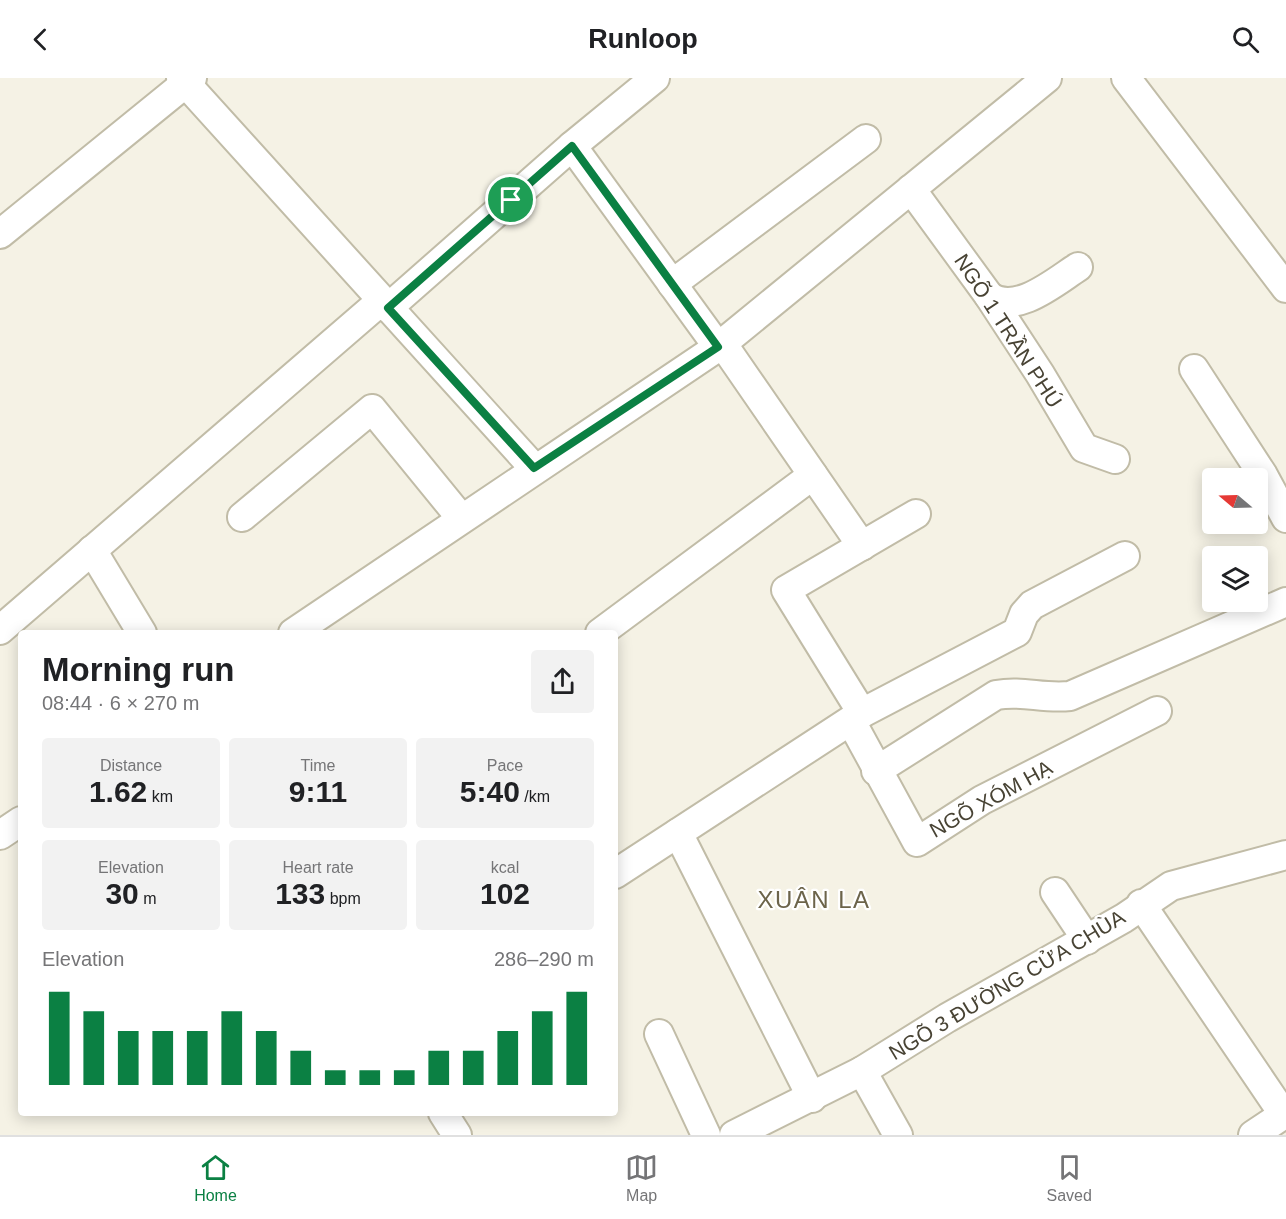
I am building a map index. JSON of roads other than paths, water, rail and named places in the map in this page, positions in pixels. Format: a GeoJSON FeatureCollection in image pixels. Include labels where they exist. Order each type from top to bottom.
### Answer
{"type":"FeatureCollection","features":[{"type":"Feature","properties":{"kind":"street"},"geometry":{"type":"LineString","coordinates":[[0,630],[92,550],[655,78]]}},
{"type":"Feature","properties":{"kind":"street"},"geometry":{"type":"LineString","coordinates":[[297,630],[534,468],[720,345],[1047,78]]}},
{"type":"Feature","properties":{"kind":"street"},"geometry":{"type":"LineString","coordinates":[[1126,78],[1286,288]]}},
{"type":"Feature","properties":{"kind":"street"},"geometry":{"type":"LineString","coordinates":[[0,234],[190,86],[534,468]]}},
{"type":"Feature","properties":{"kind":"street"},"geometry":{"type":"LineString","coordinates":[[672,284],[866,139]]}},
{"type":"Feature","properties":{"kind":"street"},"geometry":{"type":"LineString","coordinates":[[572,146],[672,284],[720,345],[862,546],[916,514]]}},
{"type":"Feature","properties":{"kind":"street","name":"NGÕ 1 TRẦN PHÚ"},"geometry":{"type":"LineString","coordinates":[[911,189],[989,297],[1040,374],[1084,448],[1115,459]]}},
{"type":"Feature","properties":{"kind":"street"},"geometry":{"type":"LineString","coordinates":[[989,297],[1003,302],[1024,298],[1078,267]]}},
{"type":"Feature","properties":{"kind":"street"},"geometry":{"type":"LineString","coordinates":[[1194,369],[1263,475],[1286,519]]}},
{"type":"Feature","properties":{"kind":"street"},"geometry":{"type":"LineString","coordinates":[[242,517],[372,409],[461,518]]}},
{"type":"Feature","properties":{"kind":"street"},"geometry":{"type":"LineString","coordinates":[[604,630],[813,475]]}},
{"type":"Feature","properties":{"kind":"street","name":"NGÕ XÓM HẠ"},"geometry":{"type":"LineString","coordinates":[[862,546],[786,590],[856,717],[876,771],[917,842],[982,800],[1157,711]]}},
{"type":"Feature","properties":{"kind":"street"},"geometry":{"type":"LineString","coordinates":[[92,550],[140,630]]}},
{"type":"Feature","properties":{"kind":"street"},"geometry":{"type":"LineString","coordinates":[[618,872],[856,717],[1017,632],[1024,614],[1032,605],[1125,556]]}},
{"type":"Feature","properties":{"kind":"street"},"geometry":{"type":"LineString","coordinates":[[876,771],[996,695],[1016,691],[1047,698],[1070,696],[1286,602]]}},
{"type":"Feature","properties":{"kind":"street"},"geometry":{"type":"LineString","coordinates":[[0,835],[18,823]]}},
{"type":"Feature","properties":{"kind":"street"},"geometry":{"type":"LineString","coordinates":[[678,833],[812,1098]]}},
{"type":"Feature","properties":{"kind":"street","name":"NGÕ 3 ĐƯỜNG CỬA CHÙA"},"geometry":{"type":"LineString","coordinates":[[735,1135],[862,1071],[947,1018],[1088,940],[1171,886],[1286,855]]}},
{"type":"Feature","properties":{"kind":"street"},"geometry":{"type":"LineString","coordinates":[[1055,892],[1088,940]]}},
{"type":"Feature","properties":{"kind":"street"},"geometry":{"type":"LineString","coordinates":[[1142,904],[1285,1114],[1252,1135]]}},
{"type":"Feature","properties":{"kind":"street"},"geometry":{"type":"LineString","coordinates":[[659,1034],[706,1135]]}},
{"type":"Feature","properties":{"kind":"street"},"geometry":{"type":"LineString","coordinates":[[862,1071],[898,1135]]}},
{"type":"Feature","properties":{"kind":"street"},"geometry":{"type":"LineString","coordinates":[[446,1116],[457,1135]]}},
{"type":"Feature","properties":{"kind":"district","name":"XUÂN LA"},"geometry":{"type":"Point","coordinates":[814,900]}}]}
